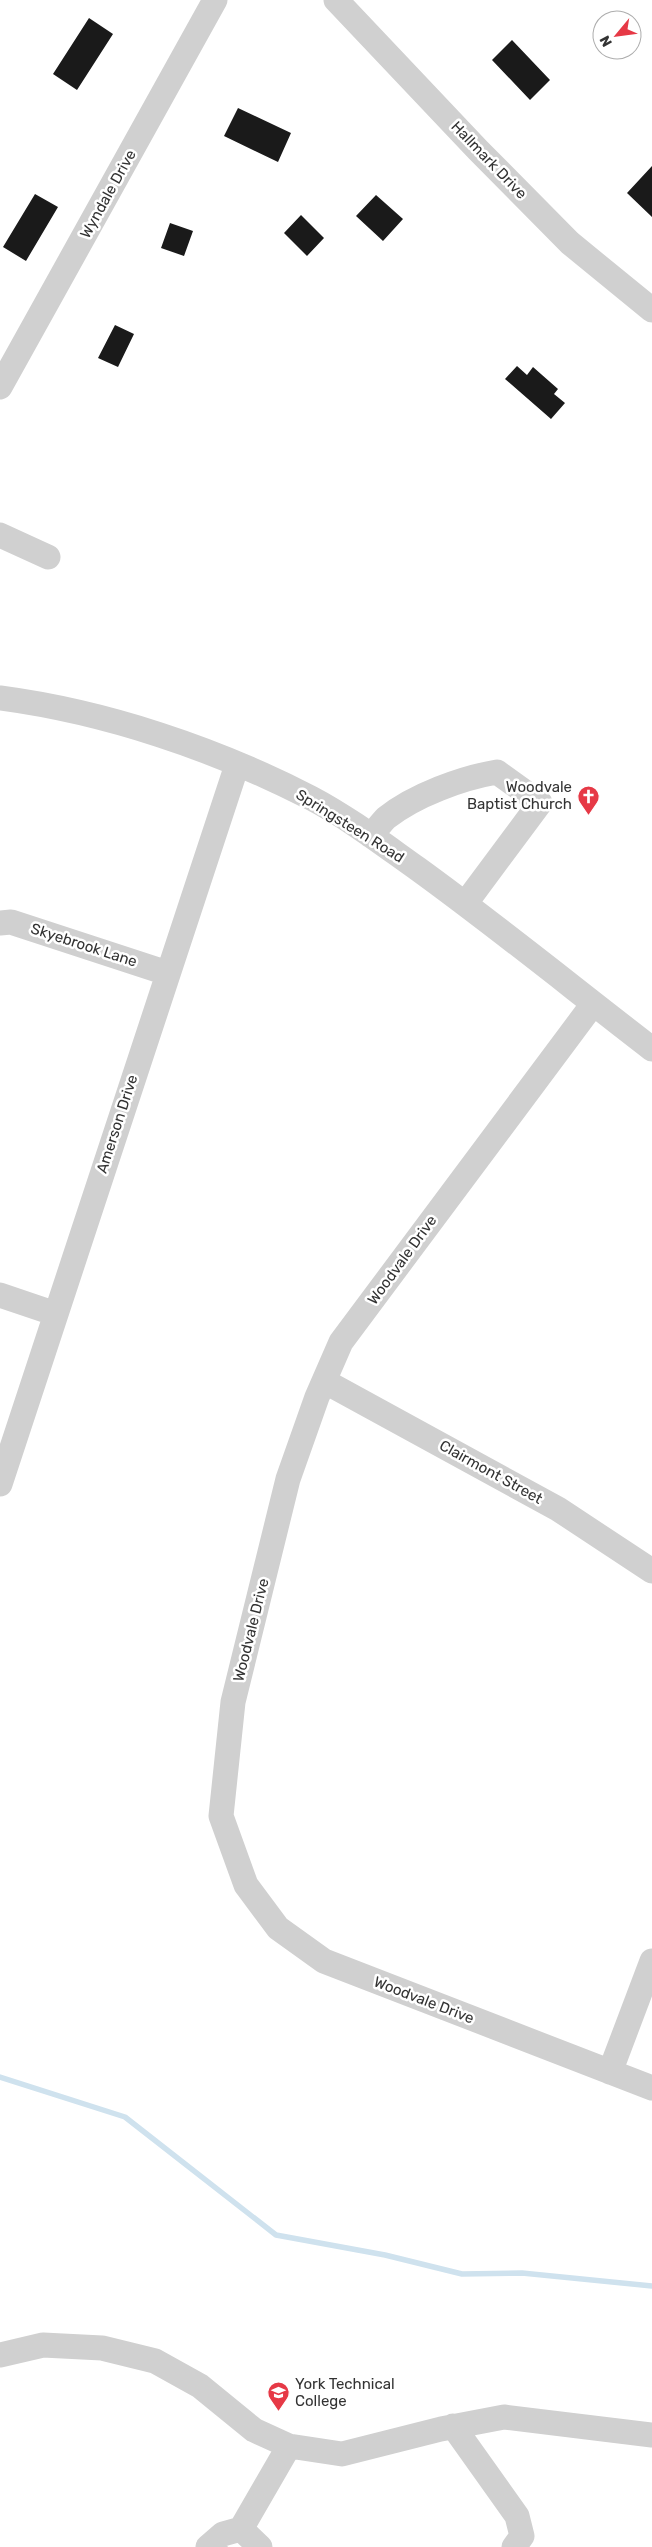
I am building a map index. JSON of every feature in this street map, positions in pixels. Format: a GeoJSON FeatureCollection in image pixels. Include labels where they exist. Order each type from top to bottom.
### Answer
{"type":"FeatureCollection","features":[{"type":"Feature","properties":{"kind":"street","name":"Wyndale Drive"},"geometry":{"type":"LineString","coordinates":[[0,387],[215,0]]}},
{"type":"Feature","properties":{"kind":"street","name":"Hallmark Drive"},"geometry":{"type":"LineString","coordinates":[[336,0],[478,150],[570,243],[652,310]]}},
{"type":"Feature","properties":{"kind":"street"},"geometry":{"type":"LineString","coordinates":[[0,535],[48,557]]}},
{"type":"Feature","properties":{"kind":"street","name":"Springsteen Road"},"geometry":{"type":"LineString","coordinates":[[0,698],[106,719],[165,736],[237,765],[312,799],[371,836],[465,904],[652,1048]]}},
{"type":"Feature","properties":{"kind":"street","name":"Amerson Drive"},"geometry":{"type":"LineString","coordinates":[[0,1484],[167,972],[237,765]]}},
{"type":"Feature","properties":{"kind":"street"},"geometry":{"type":"LineString","coordinates":[[371,836],[386,818],[414,802],[468,777],[497,772],[540,803],[465,904]]}},
{"type":"Feature","properties":{"kind":"street","name":"Skyebrook Lane"},"geometry":{"type":"LineString","coordinates":[[0,922],[11,922],[167,972]]}},
{"type":"Feature","properties":{"kind":"street","name":"Woodvale Drive"},"geometry":{"type":"LineString","coordinates":[[593,1004],[342,1342],[324,1381],[288,1479],[233,1702],[221,1816],[246,1885],[278,1928],[324,1961],[652,2088]]}},
{"type":"Feature","properties":{"kind":"street"},"geometry":{"type":"LineString","coordinates":[[0,1295],[56,1314]]}},
{"type":"Feature","properties":{"kind":"street","name":"Clairmont Street"},"geometry":{"type":"LineString","coordinates":[[324,1381],[558,1508],[652,1571]]}},
{"type":"Feature","properties":{"kind":"street"},"geometry":{"type":"LineString","coordinates":[[610,2072],[652,1961]]}},
{"type":"Feature","properties":{"kind":"street"},"geometry":{"type":"LineString","coordinates":[[0,2355],[43,2345],[102,2348],[155,2361],[200,2386],[254,2430],[290,2446],[342,2454],[453,2426],[504,2417],[652,2435]]}},
{"type":"Feature","properties":{"kind":"street"},"geometry":{"type":"LineString","coordinates":[[453,2426],[517,2516],[522,2536],[514,2547]]}},
{"type":"Feature","properties":{"kind":"street"},"geometry":{"type":"LineString","coordinates":[[208,2547],[223,2534],[241,2528],[290,2446]]}},
{"type":"Feature","properties":{"kind":"street"},"geometry":{"type":"LineString","coordinates":[[241,2528],[260,2547]]}},
{"type":"Feature","properties":{"kind":"building"},"geometry":{"type":"Polygon","coordinates":[[[89,18],[113,34],[77,90],[53,74],[89,18]]]}},
{"type":"Feature","properties":{"kind":"building"},"geometry":{"type":"Polygon","coordinates":[[[512,40],[550,80],[530,100],[492,60],[512,40]]]}},
{"type":"Feature","properties":{"kind":"building"},"geometry":{"type":"Polygon","coordinates":[[[238,108],[291,133],[278,162],[224,136],[238,108]]]}},
{"type":"Feature","properties":{"kind":"building"},"geometry":{"type":"Polygon","coordinates":[[[652,166],[652,217],[627,193],[652,166]]]}},
{"type":"Feature","properties":{"kind":"building"},"geometry":{"type":"Polygon","coordinates":[[[35,194],[58,207],[26,261],[3,247],[35,194]]]}},
{"type":"Feature","properties":{"kind":"building"},"geometry":{"type":"Polygon","coordinates":[[[376,195],[403,219],[383,241],[356,216],[376,195]]]}},
{"type":"Feature","properties":{"kind":"building"},"geometry":{"type":"Polygon","coordinates":[[[301,215],[324,238],[307,256],[284,233],[301,215]]]}},
{"type":"Feature","properties":{"kind":"building"},"geometry":{"type":"Polygon","coordinates":[[[170,223],[193,231],[184,256],[161,248],[170,223]]]}},
{"type":"Feature","properties":{"kind":"building"},"geometry":{"type":"Polygon","coordinates":[[[115,325],[134,334],[118,367],[98,358],[115,325]]]}},
{"type":"Feature","properties":{"kind":"building"},"geometry":{"type":"Polygon","coordinates":[[[517,366],[527,375],[533,367],[558,389],[554,394],[565,403],[551,419],[505,379],[517,366]]]}},
{"type":"Feature","properties":{"kind":"waterway"},"geometry":{"type":"LineString","coordinates":[[0,2077],[125,2117],[276,2235],[385,2255],[462,2274],[522,2273],[652,2286]]}},
{"type":"Feature","properties":{"kind":"place","name":"Woodvale Baptist Church"},"geometry":{"type":"Point","coordinates":[588,815]}},
{"type":"Feature","properties":{"kind":"place","name":"York Technical College"},"geometry":{"type":"Point","coordinates":[279,2412]}}]}
